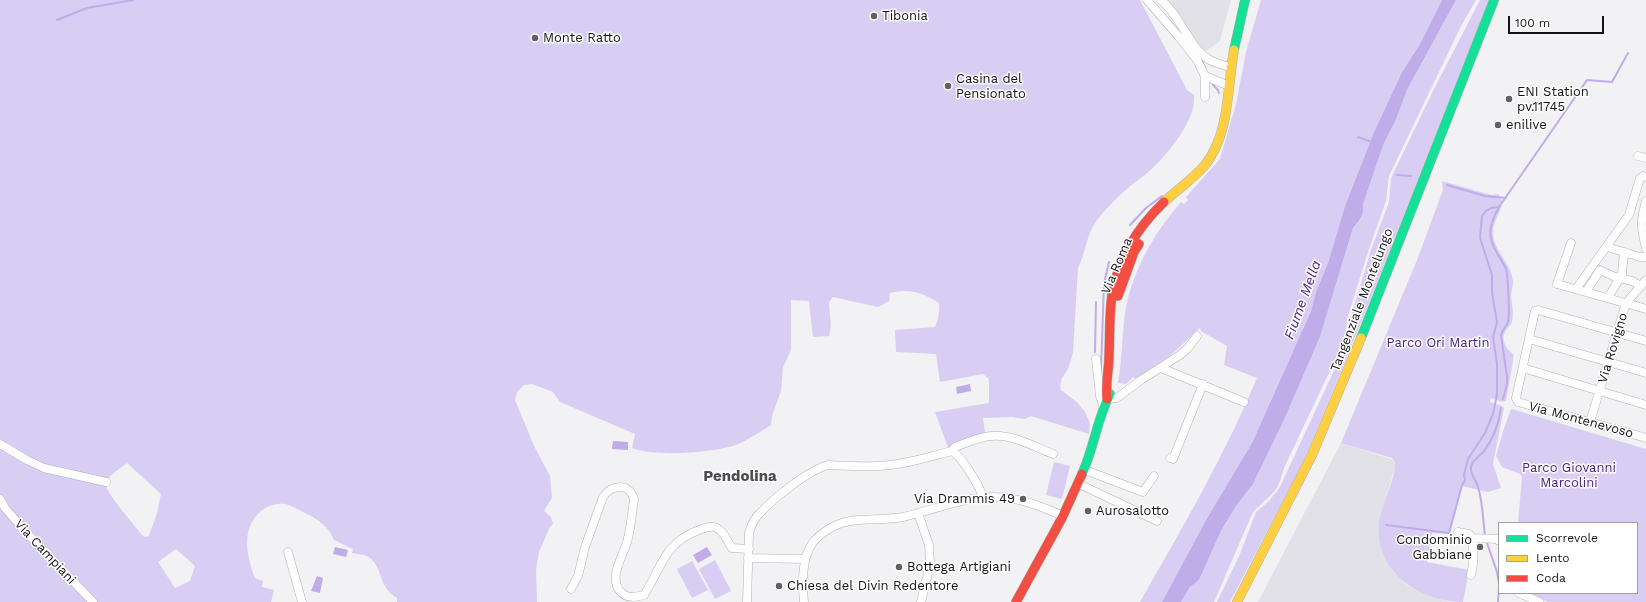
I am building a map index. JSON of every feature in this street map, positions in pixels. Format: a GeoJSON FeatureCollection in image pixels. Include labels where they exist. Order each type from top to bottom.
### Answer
{"type":"FeatureCollection","features":[{"type":"Feature","properties":{"kind":"main road","name":"Via Roma"},"geometry":{"type":"LineString","coordinates":[[1016,602],[1085,470],[1107,399],[1107,369],[1110,364],[1110,322],[1134,252],[1147,231],[1185,185],[1199,172],[1215,149],[1225,120],[1232,68],[1245,0]]}},
{"type":"Feature","properties":{"kind":"main road","name":"Via Roma"},"geometry":{"type":"LineString","coordinates":[[1234,57],[1252,0]]}},
{"type":"Feature","properties":{"kind":"main road","name":"Tangenziale Montelungo"},"geometry":{"type":"LineString","coordinates":[[1237,602],[1312,455],[1337,399],[1494,0]]}},
{"type":"Feature","properties":{"kind":"main road"},"geometry":{"type":"LineString","coordinates":[[1430,188],[1504,0]]}},
{"type":"Feature","properties":{"kind":"main road"},"geometry":{"type":"LineString","coordinates":[[1246,602],[1330,437]]}},
{"type":"Feature","properties":{"kind":"street"},"geometry":{"type":"LineString","coordinates":[[1147,0],[1179,37],[1209,78],[1229,86]]}},
{"type":"Feature","properties":{"kind":"street"},"geometry":{"type":"LineString","coordinates":[[1161,0],[1171,11],[1204,56],[1214,62],[1232,68]]}},
{"type":"Feature","properties":{"kind":"street"},"geometry":{"type":"LineString","coordinates":[[1205,96],[1209,78]]}},
{"type":"Feature","properties":{"kind":"street"},"geometry":{"type":"LineString","coordinates":[[1576,289],[1629,215],[1640,178],[1643,176],[1646,177]]}},
{"type":"Feature","properties":{"kind":"street"},"geometry":{"type":"LineString","coordinates":[[1646,201],[1641,226],[1646,249]]}},
{"type":"Feature","properties":{"kind":"street"},"geometry":{"type":"LineString","coordinates":[[1629,215],[1643,220]]}},
{"type":"Feature","properties":{"kind":"street"},"geometry":{"type":"LineString","coordinates":[[1570,243],[1557,284],[1646,309]]}},
{"type":"Feature","properties":{"kind":"street"},"geometry":{"type":"LineString","coordinates":[[1607,246],[1640,257],[1646,256]]}},
{"type":"Feature","properties":{"kind":"street"},"geometry":{"type":"LineString","coordinates":[[1608,298],[1621,278],[1624,270],[1624,252]]}},
{"type":"Feature","properties":{"kind":"street"},"geometry":{"type":"LineString","coordinates":[[1586,292],[1600,270],[1615,278],[1632,281],[1641,286]]}},
{"type":"Feature","properties":{"kind":"street","name":"Via Rovigno"},"geometry":{"type":"LineString","coordinates":[[1590,422],[1626,303],[1646,280]]}},
{"type":"Feature","properties":{"kind":"street"},"geometry":{"type":"LineString","coordinates":[[1646,341],[1538,310],[1535,311],[1523,368],[1646,405]]}},
{"type":"Feature","properties":{"kind":"street"},"geometry":{"type":"LineString","coordinates":[[1107,399],[1117,398],[1141,380],[1161,368],[1188,348],[1197,336]]}},
{"type":"Feature","properties":{"kind":"street"},"geometry":{"type":"LineString","coordinates":[[1529,339],[1646,373]]}},
{"type":"Feature","properties":{"kind":"street"},"geometry":{"type":"LineString","coordinates":[[1096,359],[1100,396],[1104,408]]}},
{"type":"Feature","properties":{"kind":"street"},"geometry":{"type":"LineString","coordinates":[[1161,368],[1244,402]]}},
{"type":"Feature","properties":{"kind":"street","name":"Via Montenevoso"},"geometry":{"type":"LineString","coordinates":[[1523,368],[1516,395],[1516,401],[1646,438]]}},
{"type":"Feature","properties":{"kind":"street"},"geometry":{"type":"LineString","coordinates":[[1170,458],[1172,459],[1203,384]]}},
{"type":"Feature","properties":{"kind":"street"},"geometry":{"type":"LineString","coordinates":[[952,452],[955,447],[989,436],[1003,436],[1053,454]]}},
{"type":"Feature","properties":{"kind":"street"},"geometry":{"type":"LineString","coordinates":[[0,444],[44,468],[106,482]]}},
{"type":"Feature","properties":{"kind":"street"},"geometry":{"type":"LineString","coordinates":[[747,602],[749,533],[752,524],[759,514],[782,493],[810,472],[828,465],[870,467],[904,463],[952,452],[957,454],[981,490],[983,498]]}},
{"type":"Feature","properties":{"kind":"street"},"geometry":{"type":"LineString","coordinates":[[1085,470],[1143,492],[1154,476]]}},
{"type":"Feature","properties":{"kind":"street"},"geometry":{"type":"LineString","coordinates":[[1079,484],[1157,521]]}},
{"type":"Feature","properties":{"kind":"street"},"geometry":{"type":"LineString","coordinates":[[571,589],[578,576],[585,547],[603,497],[608,490],[616,487],[626,489],[632,493],[634,499],[627,543],[615,578],[616,587],[624,596],[635,598],[644,595],[664,557],[679,540],[695,532],[716,527],[723,533],[727,542],[732,548],[749,549]]}},
{"type":"Feature","properties":{"kind":"street"},"geometry":{"type":"LineString","coordinates":[[804,602],[805,559],[807,550],[815,539],[839,524],[850,521],[877,521],[902,518],[983,498],[994,497],[1026,502],[1061,515]]}},
{"type":"Feature","properties":{"kind":"street","name":"Via Campiani"},"geometry":{"type":"LineString","coordinates":[[0,499],[5,508],[24,530],[93,602]]}},
{"type":"Feature","properties":{"kind":"street"},"geometry":{"type":"LineString","coordinates":[[918,513],[929,545],[930,565],[921,602]]}},
{"type":"Feature","properties":{"kind":"street"},"geometry":{"type":"LineString","coordinates":[[1458,532],[1469,534],[1473,538],[1486,538],[1498,540]]}},
{"type":"Feature","properties":{"kind":"street"},"geometry":{"type":"LineString","coordinates":[[1471,575],[1473,564],[1473,538]]}},
{"type":"Feature","properties":{"kind":"street"},"geometry":{"type":"LineString","coordinates":[[288,552],[302,602]]}},
{"type":"Feature","properties":{"kind":"street"},"geometry":{"type":"LineString","coordinates":[[748,558],[805,559]]}},
{"type":"Feature","properties":{"kind":"street"},"geometry":{"type":"LineString","coordinates":[[1522,594],[1539,602]]}},
{"type":"Feature","properties":{"kind":"shaded area"},"geometry":{"type":"Polygon","coordinates":[[[1164,0],[1231,0],[1220,41],[1205,52],[1164,0]]]}},
{"type":"Feature","properties":{"kind":"shaded area"},"geometry":{"type":"Polygon","coordinates":[[[1442,0],[1456,0],[1407,90],[1395,122],[1384,143],[1363,204],[1362,214],[1353,228],[1320,337],[1284,420],[1253,484],[1236,506],[1221,531],[1199,580],[1190,587],[1181,602],[1162,602],[1206,520],[1252,443],[1311,311],[1316,292],[1328,263],[1345,206],[1374,132],[1402,72],[1420,44],[1442,0]]]}},
{"type":"Feature","properties":{"kind":"shaded area"},"geometry":{"type":"Polygon","coordinates":[[[970,384],[971,391],[957,394],[956,387],[970,384]]]}},
{"type":"Feature","properties":{"kind":"shaded area"},"geometry":{"type":"Polygon","coordinates":[[[613,441],[628,442],[628,450],[612,449],[613,441]]]}},
{"type":"Feature","properties":{"kind":"shaded area"},"geometry":{"type":"Polygon","coordinates":[[[1341,443],[1394,460],[1395,466],[1379,524],[1379,538],[1383,554],[1393,571],[1407,585],[1423,593],[1449,602],[1258,602],[1341,443]]]}},
{"type":"Feature","properties":{"kind":"shaded area"},"geometry":{"type":"Polygon","coordinates":[[[335,547],[348,550],[346,557],[333,554],[335,547]]]}},
{"type":"Feature","properties":{"kind":"shaded area"},"geometry":{"type":"Polygon","coordinates":[[[707,547],[712,555],[698,563],[693,555],[707,547]]]}},
{"type":"Feature","properties":{"kind":"shaded area"},"geometry":{"type":"Polygon","coordinates":[[[317,576],[323,578],[320,593],[311,591],[317,576]]]}},
{"type":"Feature","properties":{"kind":"green space"},"geometry":{"type":"Polygon","coordinates":[[[0,0],[1140,0],[1187,90],[1194,95],[1194,105],[1190,116],[1185,127],[1170,149],[1154,167],[1115,200],[1097,220],[1088,238],[1078,268],[1073,353],[1068,369],[1062,378],[1060,386],[1061,390],[1078,403],[1085,412],[1090,423],[1089,434],[1031,416],[1025,419],[1012,417],[983,418],[986,440],[948,448],[935,412],[989,403],[989,379],[983,374],[940,382],[936,354],[896,352],[895,330],[935,327],[939,303],[922,294],[910,291],[890,293],[889,301],[878,307],[833,297],[829,302],[831,323],[829,336],[813,337],[809,301],[791,300],[791,350],[783,367],[781,391],[772,416],[771,425],[736,445],[713,450],[684,453],[642,451],[632,448],[635,434],[560,402],[553,392],[532,384],[524,385],[517,392],[515,400],[534,446],[550,476],[552,498],[544,511],[551,517],[553,524],[550,527],[539,552],[536,570],[537,602],[397,602],[397,598],[387,589],[377,567],[369,557],[352,553],[353,549],[334,540],[326,527],[310,515],[286,504],[275,504],[265,508],[257,515],[248,531],[247,540],[249,560],[255,578],[263,581],[262,587],[274,590],[271,602],[0,602],[0,0]],[[127,463],[110,477],[106,482],[106,486],[114,500],[142,535],[145,537],[149,536],[157,513],[161,494],[127,463]],[[176,549],[158,562],[175,588],[190,581],[195,566],[176,549]]]}},
{"type":"Feature","properties":{"kind":"green space"},"geometry":{"type":"Polygon","coordinates":[[[1261,0],[1442,0],[1420,44],[1402,72],[1374,132],[1345,206],[1328,263],[1316,292],[1311,311],[1252,443],[1206,520],[1162,602],[1140,602],[1217,464],[1257,378],[1224,365],[1227,346],[1201,331],[1200,328],[1171,355],[1136,379],[1133,377],[1126,384],[1118,383],[1128,297],[1139,268],[1153,240],[1171,214],[1181,202],[1184,204],[1188,200],[1186,197],[1220,159],[1236,104],[1246,52],[1261,0]]]}},
{"type":"Feature","properties":{"kind":"green space"},"geometry":{"type":"Polygon","coordinates":[[[1456,0],[1476,0],[1461,26],[1389,176],[1386,201],[1347,319],[1346,332],[1335,360],[1284,468],[1278,486],[1252,514],[1214,602],[1181,602],[1190,587],[1199,580],[1221,531],[1236,506],[1253,484],[1284,420],[1320,337],[1353,228],[1362,214],[1363,204],[1384,143],[1395,122],[1407,90],[1456,0]]]}},
{"type":"Feature","properties":{"kind":"green space"},"geometry":{"type":"Polygon","coordinates":[[[1480,0],[1489,0],[1374,291],[1305,459],[1230,602],[1217,602],[1240,554],[1256,512],[1269,501],[1280,487],[1343,351],[1350,320],[1371,250],[1389,202],[1391,178],[1435,87],[1480,0]]]}},
{"type":"Feature","properties":{"kind":"green space","name":"Parco Ori Martin"},"geometry":{"type":"Polygon","coordinates":[[[1442,181],[1491,195],[1498,194],[1501,198],[1502,202],[1493,231],[1494,238],[1512,275],[1513,282],[1511,297],[1513,319],[1505,332],[1503,339],[1507,348],[1514,355],[1506,401],[1502,402],[1491,398],[1490,402],[1504,408],[1493,464],[1501,488],[1488,492],[1462,486],[1450,534],[1432,533],[1427,562],[1469,570],[1463,602],[1447,601],[1431,597],[1403,581],[1392,570],[1384,556],[1379,541],[1379,524],[1382,509],[1395,469],[1395,462],[1392,458],[1341,443],[1417,260],[1443,190],[1442,181]]]}},
{"type":"Feature","properties":{"kind":"green space","name":"Parco Giovanni Marcolini"},"geometry":{"type":"Polygon","coordinates":[[[1511,409],[1646,449],[1646,602],[1548,602],[1530,594],[1638,594],[1638,522],[1518,522],[1522,477],[1520,474],[1502,467],[1496,456],[1511,409]]]}},
{"type":"Feature","properties":{"kind":"green space"},"geometry":{"type":"Polygon","coordinates":[[[1054,462],[1070,466],[1062,499],[1046,495],[1054,462]]]}},
{"type":"Feature","properties":{"kind":"green space"},"geometry":{"type":"Polygon","coordinates":[[[715,560],[731,591],[715,599],[699,569],[715,560]]]}},
{"type":"Feature","properties":{"kind":"green space"},"geometry":{"type":"Polygon","coordinates":[[[692,561],[708,590],[692,598],[677,569],[692,561]]]}},
{"type":"Feature","properties":{"kind":"waterway"},"geometry":{"type":"LineString","coordinates":[[57,20],[87,8],[133,0]]}},
{"type":"Feature","properties":{"kind":"waterway"},"geometry":{"type":"LineString","coordinates":[[1503,399],[1507,384],[1507,377],[1501,335],[1509,318],[1509,304],[1506,269],[1491,241],[1490,230],[1493,219],[1499,207],[1587,80],[1612,82],[1628,53]]}},
{"type":"Feature","properties":{"kind":"waterway"},"geometry":{"type":"LineString","coordinates":[[1202,60],[1205,68]]}},
{"type":"Feature","properties":{"kind":"waterway"},"geometry":{"type":"LineString","coordinates":[[1213,85],[1219,93]]}},
{"type":"Feature","properties":{"kind":"waterway"},"geometry":{"type":"LineString","coordinates":[[1358,137],[1372,142]]}},
{"type":"Feature","properties":{"kind":"waterway"},"geometry":{"type":"LineString","coordinates":[[1397,175],[1411,176]]}},
{"type":"Feature","properties":{"kind":"waterway"},"geometry":{"type":"LineString","coordinates":[[1447,185],[1485,196],[1506,198]]}},
{"type":"Feature","properties":{"kind":"waterway"},"geometry":{"type":"LineString","coordinates":[[1130,225],[1146,208],[1162,196]]}},
{"type":"Feature","properties":{"kind":"waterway"},"geometry":{"type":"LineString","coordinates":[[1386,525],[1449,533],[1462,485],[1465,480],[1464,475],[1468,459],[1485,433],[1493,414],[1497,394],[1497,364],[1493,337],[1497,322],[1492,293],[1492,275],[1480,238],[1482,216],[1491,208],[1499,207]]}},
{"type":"Feature","properties":{"kind":"waterway"},"geometry":{"type":"LineString","coordinates":[[1101,370],[1104,284],[1109,262]]}},
{"type":"Feature","properties":{"kind":"waterway"},"geometry":{"type":"LineString","coordinates":[[1095,352],[1096,302]]}},
{"type":"Feature","properties":{"kind":"waterway"},"geometry":{"type":"LineString","coordinates":[[1485,536],[1480,493],[1471,472],[1471,465],[1484,451],[1493,436],[1501,408]]}},
{"type":"Feature","properties":{"kind":"waterway"},"geometry":{"type":"LineString","coordinates":[[1486,540],[1498,578]]}},
{"type":"Feature","properties":{"kind":"waterway"},"geometry":{"type":"LineString","coordinates":[[1498,602],[1499,594]]}},
{"type":"Feature","properties":{"kind":"traffic: fast"},"geometry":{"type":"LineString","coordinates":[[1234,50],[1245,0]]}},
{"type":"Feature","properties":{"kind":"traffic: fast"},"geometry":{"type":"LineString","coordinates":[[1361,338],[1494,0]]}},
{"type":"Feature","properties":{"kind":"traffic: fast"},"geometry":{"type":"LineString","coordinates":[[1082,474],[1090,454],[1102,413],[1110,394]]}},
{"type":"Feature","properties":{"kind":"traffic: slow"},"geometry":{"type":"LineString","coordinates":[[1164,202],[1190,180],[1205,165],[1213,153],[1223,125],[1234,50]]}},
{"type":"Feature","properties":{"kind":"traffic: slow"},"geometry":{"type":"LineString","coordinates":[[1237,602],[1312,455],[1361,338]]}},
{"type":"Feature","properties":{"kind":"traffic: jam"},"geometry":{"type":"LineString","coordinates":[[1107,399],[1106,388],[1109,362],[1110,310],[1115,282],[1130,244],[1146,222],[1164,202]]}},
{"type":"Feature","properties":{"kind":"traffic: jam"},"geometry":{"type":"LineString","coordinates":[[1118,296],[1134,252],[1139,244]]}},
{"type":"Feature","properties":{"kind":"traffic: jam"},"geometry":{"type":"LineString","coordinates":[[1016,602],[1062,518],[1082,474]]}},
{"type":"Feature","properties":{"kind":"place","name":"Tibonia"},"geometry":{"type":"Point","coordinates":[874,16]}},
{"type":"Feature","properties":{"kind":"place","name":"Monte Ratto"},"geometry":{"type":"Point","coordinates":[535,38]}},
{"type":"Feature","properties":{"kind":"place","name":"Casina del Pensionato"},"geometry":{"type":"Point","coordinates":[948,86]}},
{"type":"Feature","properties":{"kind":"place","name":"ENI Station pv.11745"},"geometry":{"type":"Point","coordinates":[1509,99]}},
{"type":"Feature","properties":{"kind":"place","name":"enilive"},"geometry":{"type":"Point","coordinates":[1498,125]}},
{"type":"Feature","properties":{"kind":"place","name":"Via Drammis 49"},"geometry":{"type":"Point","coordinates":[1023,499]}},
{"type":"Feature","properties":{"kind":"place","name":"Aurosalotto"},"geometry":{"type":"Point","coordinates":[1088,511]}},
{"type":"Feature","properties":{"kind":"place","name":"Condominio Gabbiane"},"geometry":{"type":"Point","coordinates":[1480,547]}},
{"type":"Feature","properties":{"kind":"place","name":"Bottega Artigiani"},"geometry":{"type":"Point","coordinates":[899,567]}},
{"type":"Feature","properties":{"kind":"place","name":"Chiesa del Divin Redentore"},"geometry":{"type":"Point","coordinates":[779,586]}},
{"type":"Feature","properties":{"kind":"district","name":"Pendolina"},"geometry":{"type":"Point","coordinates":[740,477]}},
{"type":"Feature","properties":{"kind":"water label","name":"Fiume Mella"},"geometry":{"type":"Point","coordinates":[1303,300]}}]}
